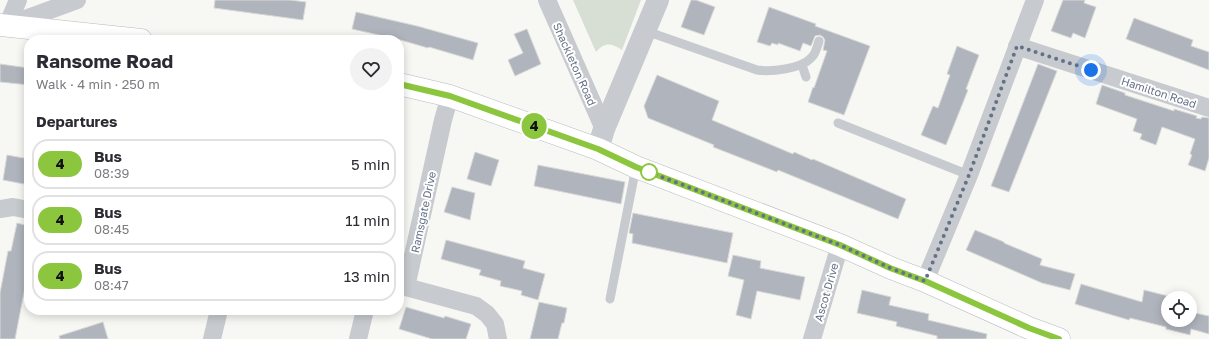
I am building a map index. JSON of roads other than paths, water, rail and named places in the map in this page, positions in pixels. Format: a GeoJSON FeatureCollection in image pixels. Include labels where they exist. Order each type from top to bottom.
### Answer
{"type":"FeatureCollection","features":[{"type":"Feature","properties":{"kind":"main road"},"geometry":{"type":"LineString","coordinates":[[4,26],[92,35]]}},
{"type":"Feature","properties":{"kind":"main road"},"geometry":{"type":"LineString","coordinates":[[404,85],[450,96],[601,139],[636,167],[840,245],[890,268],[925,281],[1028,333],[1059,339]]}},
{"type":"Feature","properties":{"kind":"street"},"geometry":{"type":"LineString","coordinates":[[4,26],[18,0]]}},
{"type":"Feature","properties":{"kind":"street"},"geometry":{"type":"LineString","coordinates":[[4,26],[77,0]]}},
{"type":"Feature","properties":{"kind":"street","name":"Shackleton Road"},"geometry":{"type":"LineString","coordinates":[[546,0],[601,139]]}},
{"type":"Feature","properties":{"kind":"street"},"geometry":{"type":"LineString","coordinates":[[601,139],[658,0]]}},
{"type":"Feature","properties":{"kind":"street"},"geometry":{"type":"LineString","coordinates":[[925,281],[969,175],[1035,0]]}},
{"type":"Feature","properties":{"kind":"street","name":"Hamilton Road"},"geometry":{"type":"LineString","coordinates":[[1017,46],[1209,108]]}},
{"type":"Feature","properties":{"kind":"street","name":"Ramsgate Drive"},"geometry":{"type":"LineString","coordinates":[[404,279],[450,96]]}},
{"type":"Feature","properties":{"kind":"street"},"geometry":{"type":"LineString","coordinates":[[0,209],[13,207],[24,209]]}},
{"type":"Feature","properties":{"kind":"street","name":"Ascot Drive"},"geometry":{"type":"LineString","coordinates":[[812,339],[840,245]]}},
{"type":"Feature","properties":{"kind":"street","name":"Ramsgate Drive"},"geometry":{"type":"LineString","coordinates":[[404,288],[476,306],[487,314],[495,324],[498,339]]}},
{"type":"Feature","properties":{"kind":"street"},"geometry":{"type":"LineString","coordinates":[[212,339],[218,315]]}},
{"type":"Feature","properties":{"kind":"street"},"geometry":{"type":"LineString","coordinates":[[358,339],[364,315]]}},
{"type":"Feature","properties":{"kind":"lane"},"geometry":{"type":"LineString","coordinates":[[646,31],[757,70],[765,71],[802,65],[810,60],[815,54],[819,41]]}},
{"type":"Feature","properties":{"kind":"lane"},"geometry":{"type":"LineString","coordinates":[[802,65],[806,77]]}},
{"type":"Feature","properties":{"kind":"lane"},"geometry":{"type":"LineString","coordinates":[[838,123],[969,175]]}},
{"type":"Feature","properties":{"kind":"lane"},"geometry":{"type":"LineString","coordinates":[[610,299],[636,167]]}}]}
